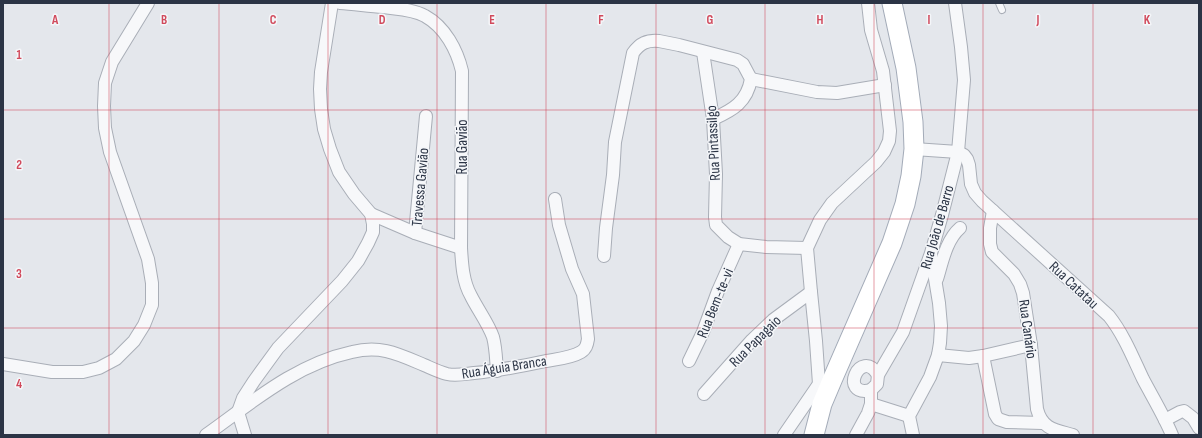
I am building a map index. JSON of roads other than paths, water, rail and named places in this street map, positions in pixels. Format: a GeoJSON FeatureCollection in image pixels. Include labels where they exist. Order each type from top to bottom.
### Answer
{"type":"FeatureCollection","features":[{"type":"Feature","properties":{"kind":"main road"},"geometry":{"type":"LineString","coordinates":[[814,435],[826,381],[843,356],[892,242],[905,204],[911,176],[914,149],[913,122],[906,68],[892,3]]}},
{"type":"Feature","properties":{"kind":"street"},"geometry":{"type":"LineString","coordinates":[[3,364],[52,372],[83,372],[99,368],[116,359],[134,341],[144,324],[152,305],[152,283],[148,259],[110,152],[104,128],[105,83],[112,62],[148,3]]}},
{"type":"Feature","properties":{"kind":"street"},"geometry":{"type":"LineString","coordinates":[[332,3],[321,72],[320,89],[324,129],[330,149],[339,172],[354,194],[371,214],[415,233]]}},
{"type":"Feature","properties":{"kind":"street","name":"Rua Gavião"},"geometry":{"type":"LineString","coordinates":[[340,3],[406,10],[424,16],[435,23],[446,36],[460,59],[462,71],[461,248],[464,278],[470,295],[494,338],[497,371]]}},
{"type":"Feature","properties":{"kind":"street"},"geometry":{"type":"LineString","coordinates":[[826,381],[816,341],[807,248],[820,220],[832,203],[876,162],[884,152],[889,142],[890,131],[883,71],[871,30],[868,3]]}},
{"type":"Feature","properties":{"kind":"street","name":"Rua João de Barro"},"geometry":{"type":"LineString","coordinates":[[856,435],[868,413],[871,404],[871,390],[877,384],[878,375],[903,332],[931,253],[958,152],[964,80],[955,3]]}},
{"type":"Feature","properties":{"kind":"street"},"geometry":{"type":"LineString","coordinates":[[604,256],[613,175],[614,142],[633,53],[638,46],[651,40],[660,41],[737,60],[743,64],[752,79],[750,89],[739,104],[726,114],[713,119]]}},
{"type":"Feature","properties":{"kind":"street","name":"Rua Pintassilgo"},"geometry":{"type":"LineString","coordinates":[[703,52],[713,119],[716,174],[716,225],[728,237],[739,244],[766,247],[807,248]]}},
{"type":"Feature","properties":{"kind":"street"},"geometry":{"type":"LineString","coordinates":[[752,79],[817,92],[837,93],[885,85]]}},
{"type":"Feature","properties":{"kind":"street","name":"Travessa Gavião"},"geometry":{"type":"LineString","coordinates":[[426,116],[415,233],[461,248]]}},
{"type":"Feature","properties":{"kind":"street"},"geometry":{"type":"LineString","coordinates":[[914,149],[958,152]]}},
{"type":"Feature","properties":{"kind":"street","name":"Rua Catatau"},"geometry":{"type":"LineString","coordinates":[[958,152],[967,159],[971,184],[975,193],[982,201],[1103,311],[1118,327],[1172,435]]}},
{"type":"Feature","properties":{"kind":"street","name":"Rua Águia Branca"},"geometry":{"type":"LineString","coordinates":[[206,435],[280,383],[302,370],[319,362],[351,352],[372,348],[386,350],[446,374],[459,375],[497,371],[576,354],[584,350],[588,339],[583,294],[572,269],[559,225],[555,199]]}},
{"type":"Feature","properties":{"kind":"street","name":"Rua Canário"},"geometry":{"type":"LineString","coordinates":[[993,211],[990,228],[990,244],[992,252],[1014,274],[1023,293],[1031,345],[1036,409],[1042,423]]}},
{"type":"Feature","properties":{"kind":"street"},"geometry":{"type":"LineString","coordinates":[[245,435],[238,412],[243,398],[278,348],[342,281],[358,262],[373,232],[371,214]]}},
{"type":"Feature","properties":{"kind":"street"},"geometry":{"type":"LineString","coordinates":[[936,281],[948,246],[953,236],[960,228]]}},
{"type":"Feature","properties":{"kind":"street","name":"Rua Bem-te-vi"},"geometry":{"type":"LineString","coordinates":[[689,361],[703,332],[718,291],[739,244]]}},
{"type":"Feature","properties":{"kind":"street"},"geometry":{"type":"LineString","coordinates":[[913,435],[909,416],[930,377],[938,355],[941,326],[931,253]]}},
{"type":"Feature","properties":{"kind":"street","name":"Rua Papagaio"},"geometry":{"type":"LineString","coordinates":[[704,394],[752,340],[773,320],[811,292]]}},
{"type":"Feature","properties":{"kind":"street"},"geometry":{"type":"LineString","coordinates":[[938,355],[969,358],[1031,345]]}},
{"type":"Feature","properties":{"kind":"street"},"geometry":{"type":"LineString","coordinates":[[843,356],[864,367]]}},
{"type":"Feature","properties":{"kind":"street"},"geometry":{"type":"LineString","coordinates":[[983,356],[995,414],[998,419],[1007,422],[1042,423],[1056,430],[1073,435]]}},
{"type":"Feature","properties":{"kind":"street"},"geometry":{"type":"LineString","coordinates":[[871,390],[866,391],[858,388],[854,379],[855,373],[864,367],[870,367],[875,370],[878,375]]}},
{"type":"Feature","properties":{"kind":"street"},"geometry":{"type":"LineString","coordinates":[[826,381],[855,384]]}},
{"type":"Feature","properties":{"kind":"street"},"geometry":{"type":"LineString","coordinates":[[784,434],[826,381]]}},
{"type":"Feature","properties":{"kind":"street"},"geometry":{"type":"LineString","coordinates":[[871,404],[909,416]]}},
{"type":"Feature","properties":{"kind":"street"},"geometry":{"type":"LineString","coordinates":[[1165,420],[1184,411],[1193,418],[1199,428]]}},
{"type":"Feature","properties":{"kind":"lane"},"geometry":{"type":"LineString","coordinates":[[999,3],[1002,10]]}}]}
